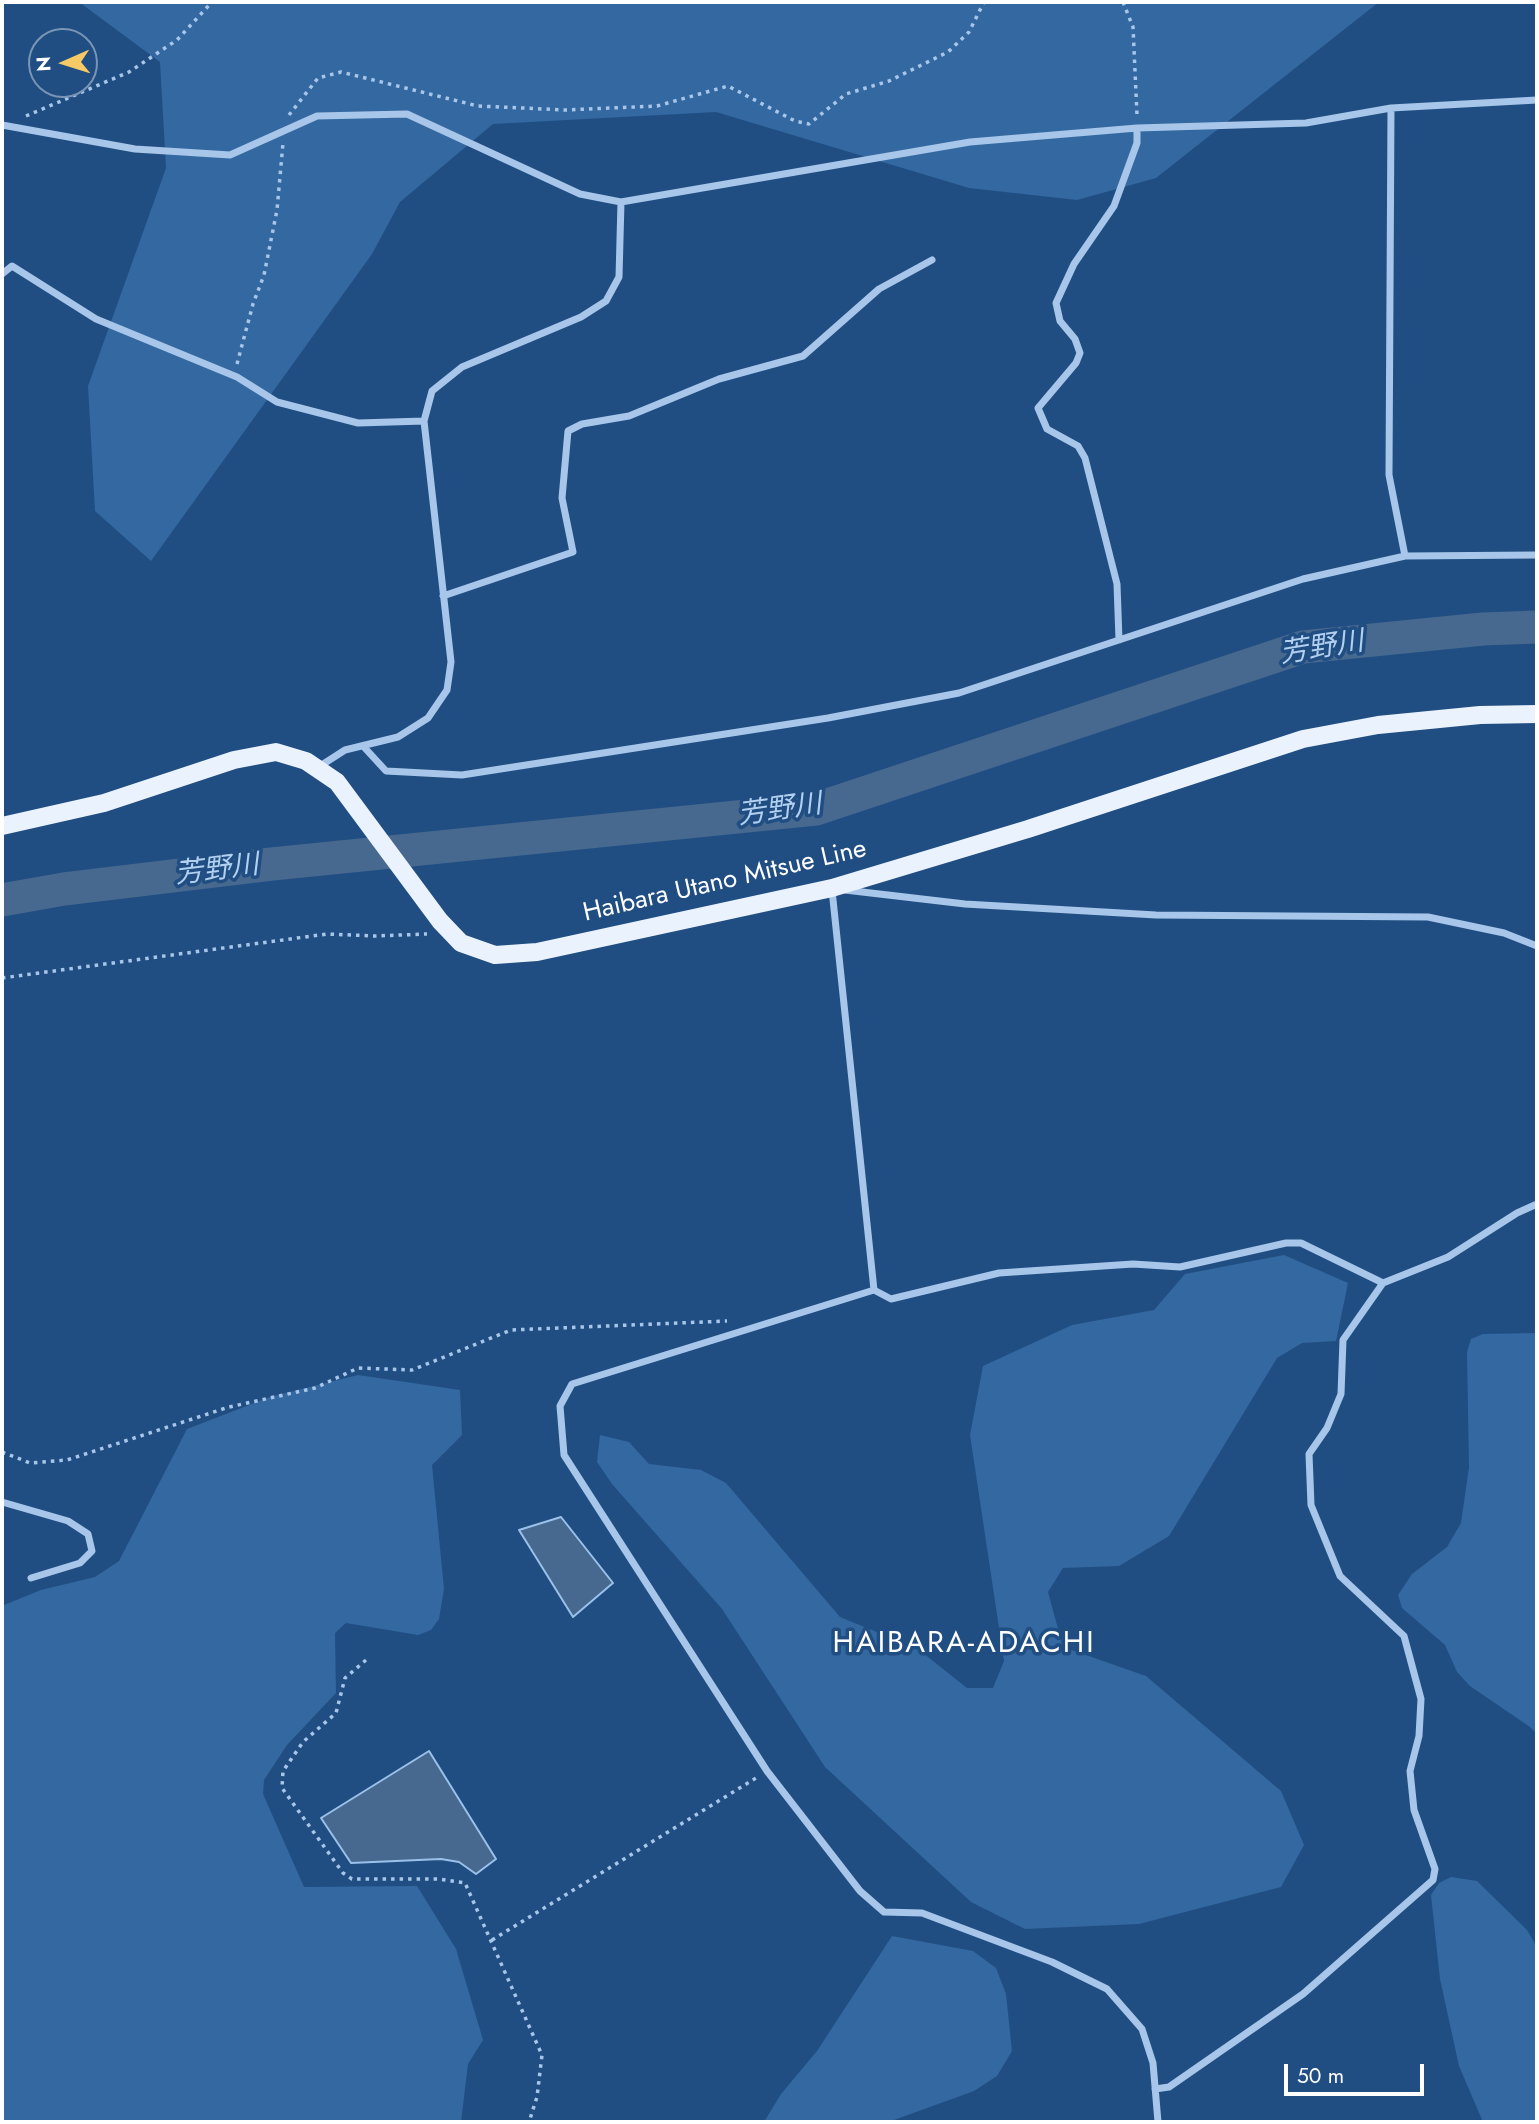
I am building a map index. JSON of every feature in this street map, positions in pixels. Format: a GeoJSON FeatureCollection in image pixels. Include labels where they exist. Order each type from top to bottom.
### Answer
{"type":"FeatureCollection","features":[{"type":"Feature","properties":{"kind":"main road","name":"Haibara Utano Mitsue Line"},"geometry":{"type":"LineString","coordinates":[[2,826],[104,803],[234,760],[276,752],[306,761],[337,782],[445,927],[461,943],[495,954],[537,952],[832,888],[1028,829],[1303,739],[1378,724],[1480,715],[1537,714]]}},
{"type":"Feature","properties":{"kind":"street"},"geometry":{"type":"LineString","coordinates":[[4,125],[135,149],[230,155],[317,116],[407,114],[580,194],[621,202],[970,142],[1137,128],[1306,123],[1391,108],[1537,100]]}},
{"type":"Feature","properties":{"kind":"street"},"geometry":{"type":"LineString","coordinates":[[1391,108],[1389,475],[1405,556]]}},
{"type":"Feature","properties":{"kind":"street"},"geometry":{"type":"LineString","coordinates":[[1119,640],[1117,584],[1085,458],[1078,446],[1047,429],[1038,408],[1076,363],[1080,353],[1075,339],[1060,321],[1056,303],[1074,264],[1114,206],[1137,143],[1137,128]]}},
{"type":"Feature","properties":{"kind":"street"},"geometry":{"type":"LineString","coordinates":[[316,768],[345,750],[398,737],[428,718],[447,690],[451,662],[424,421],[432,391],[462,367],[581,317],[606,301],[619,277],[621,202]]}},
{"type":"Feature","properties":{"kind":"street"},"geometry":{"type":"LineString","coordinates":[[443,596],[573,552],[562,498],[568,431],[582,424],[629,416],[719,379],[803,356],[879,289],[932,260]]}},
{"type":"Feature","properties":{"kind":"street"},"geometry":{"type":"LineString","coordinates":[[2,274],[12,266],[96,319],[237,377],[277,402],[358,423],[424,421]]}},
{"type":"Feature","properties":{"kind":"street"},"geometry":{"type":"LineString","coordinates":[[363,746],[386,771],[462,775],[828,718],[959,693],[1303,579],[1405,556],[1537,555]]}},
{"type":"Feature","properties":{"kind":"street"},"geometry":{"type":"LineString","coordinates":[[874,1290],[832,888],[965,904],[1156,915],[1428,917],[1504,933],[1537,946]]}},
{"type":"Feature","properties":{"kind":"street"},"geometry":{"type":"LineString","coordinates":[[1155,2089],[1169,2087],[1303,1994],[1433,1880],[1434,1869],[1414,1810],[1410,1772],[1419,1737],[1421,1699],[1404,1636],[1340,1576],[1311,1504],[1310,1454],[1327,1428],[1341,1394],[1343,1340],[1383,1283],[1448,1257],[1517,1213],[1537,1204]]}},
{"type":"Feature","properties":{"kind":"street"},"geometry":{"type":"LineString","coordinates":[[1158,2122],[1153,2063],[1142,2029],[1107,1989],[1052,1962],[922,1913],[884,1912],[860,1891],[767,1771],[564,1455],[560,1406],[572,1384],[874,1290],[891,1299],[999,1273],[1133,1264],[1180,1267],[1286,1243],[1301,1243],[1383,1283]]}},
{"type":"Feature","properties":{"kind":"street"},"geometry":{"type":"LineString","coordinates":[[2,1502],[68,1521],[88,1534],[92,1551],[79,1563],[31,1577]]}},
{"type":"Feature","properties":{"kind":"path"},"geometry":{"type":"LineString","coordinates":[[4,125],[129,72],[177,40],[212,2]]}},
{"type":"Feature","properties":{"kind":"path"},"geometry":{"type":"LineString","coordinates":[[237,377],[237,359],[264,275],[274,223],[284,132],[289,114],[318,78],[341,72],[478,106],[566,110],[657,106],[728,86],[795,121],[809,124],[846,94],[890,81],[948,52],[969,32],[984,2]]}},
{"type":"Feature","properties":{"kind":"path"},"geometry":{"type":"LineString","coordinates":[[1123,2],[1133,27],[1137,128]]}},
{"type":"Feature","properties":{"kind":"path"},"geometry":{"type":"LineString","coordinates":[[2,978],[327,934],[375,936],[445,927]]}},
{"type":"Feature","properties":{"kind":"path"},"geometry":{"type":"LineString","coordinates":[[2,1452],[30,1463],[67,1460],[229,1407],[315,1388],[358,1368],[412,1370],[511,1330],[727,1321]]}},
{"type":"Feature","properties":{"kind":"path"},"geometry":{"type":"LineString","coordinates":[[366,1661],[345,1678],[336,1713],[303,1742],[283,1770],[282,1788],[343,1873],[352,1879],[439,1879],[465,1883],[542,2055],[537,2097],[529,2122]]}},
{"type":"Feature","properties":{"kind":"path"},"geometry":{"type":"LineString","coordinates":[[492,1940],[767,1771]]}},
{"type":"Feature","properties":{"kind":"shaded area"},"geometry":{"type":"Polygon","coordinates":[[[79,2],[1379,2],[1156,178],[1077,200],[969,188],[716,112],[493,124],[400,202],[372,254],[151,561],[95,511],[88,386],[166,168],[160,62],[79,2]]]}},
{"type":"Feature","properties":{"kind":"shaded area"},"geometry":{"type":"Polygon","coordinates":[[[1284,1255],[1348,1283],[1336,1341],[1302,1343],[1277,1358],[1169,1536],[1119,1566],[1063,1568],[1048,1592],[1063,1647],[1146,1676],[1281,1791],[1304,1845],[1281,1887],[1139,1924],[1025,1929],[971,1902],[825,1767],[722,1609],[612,1484],[597,1462],[600,1435],[629,1442],[649,1464],[701,1470],[726,1483],[840,1617],[918,1649],[967,1688],[993,1688],[1004,1661],[970,1435],[983,1366],[1072,1325],[1154,1310],[1185,1274],[1284,1255]]]}},
{"type":"Feature","properties":{"kind":"shaded area"},"geometry":{"type":"Polygon","coordinates":[[[1537,1333],[1537,1734],[1470,1686],[1457,1672],[1445,1645],[1402,1608],[1398,1595],[1412,1574],[1447,1547],[1461,1523],[1469,1467],[1467,1352],[1471,1339],[1483,1334],[1537,1333]]]}},
{"type":"Feature","properties":{"kind":"shaded area"},"geometry":{"type":"Polygon","coordinates":[[[358,1375],[460,1390],[462,1435],[432,1465],[444,1589],[439,1619],[431,1630],[418,1635],[346,1623],[335,1633],[336,1693],[287,1745],[264,1780],[263,1794],[304,1887],[417,1886],[456,1949],[483,2040],[468,2064],[461,2122],[2,2122],[4,1605],[41,1590],[95,1577],[119,1561],[187,1429],[270,1397],[358,1375]]]}},
{"type":"Feature","properties":{"kind":"shaded area"},"geometry":{"type":"Polygon","coordinates":[[[561,1517],[613,1583],[573,1617],[519,1530],[561,1517]]]}},
{"type":"Feature","properties":{"kind":"shaded area"},"geometry":{"type":"Polygon","coordinates":[[[429,1751],[496,1859],[476,1874],[459,1862],[441,1859],[351,1863],[321,1818],[429,1751]]]}},
{"type":"Feature","properties":{"kind":"shaded area"},"geometry":{"type":"Polygon","coordinates":[[[1451,1877],[1477,1881],[1527,1930],[1537,1947],[1537,2122],[1483,2122],[1459,2066],[1440,1979],[1431,1895],[1439,1883],[1451,1877]]]}},
{"type":"Feature","properties":{"kind":"shaded area"},"geometry":{"type":"Polygon","coordinates":[[[892,1936],[973,1951],[996,1968],[1006,1994],[1012,2051],[997,2076],[974,2091],[893,2122],[764,2122],[781,2094],[817,2051],[892,1936]]]}},
{"type":"Feature","properties":{"kind":"waterway","name":"芳野川"},"geometry":{"type":"LineString","coordinates":[[2,900],[64,889],[272,864],[816,809],[1303,647],[1483,629],[1537,627]]}},
{"type":"Feature","properties":{"kind":"district","name":"HAIBARA-ADACHI"},"geometry":{"type":"Point","coordinates":[964,1645]}}]}
